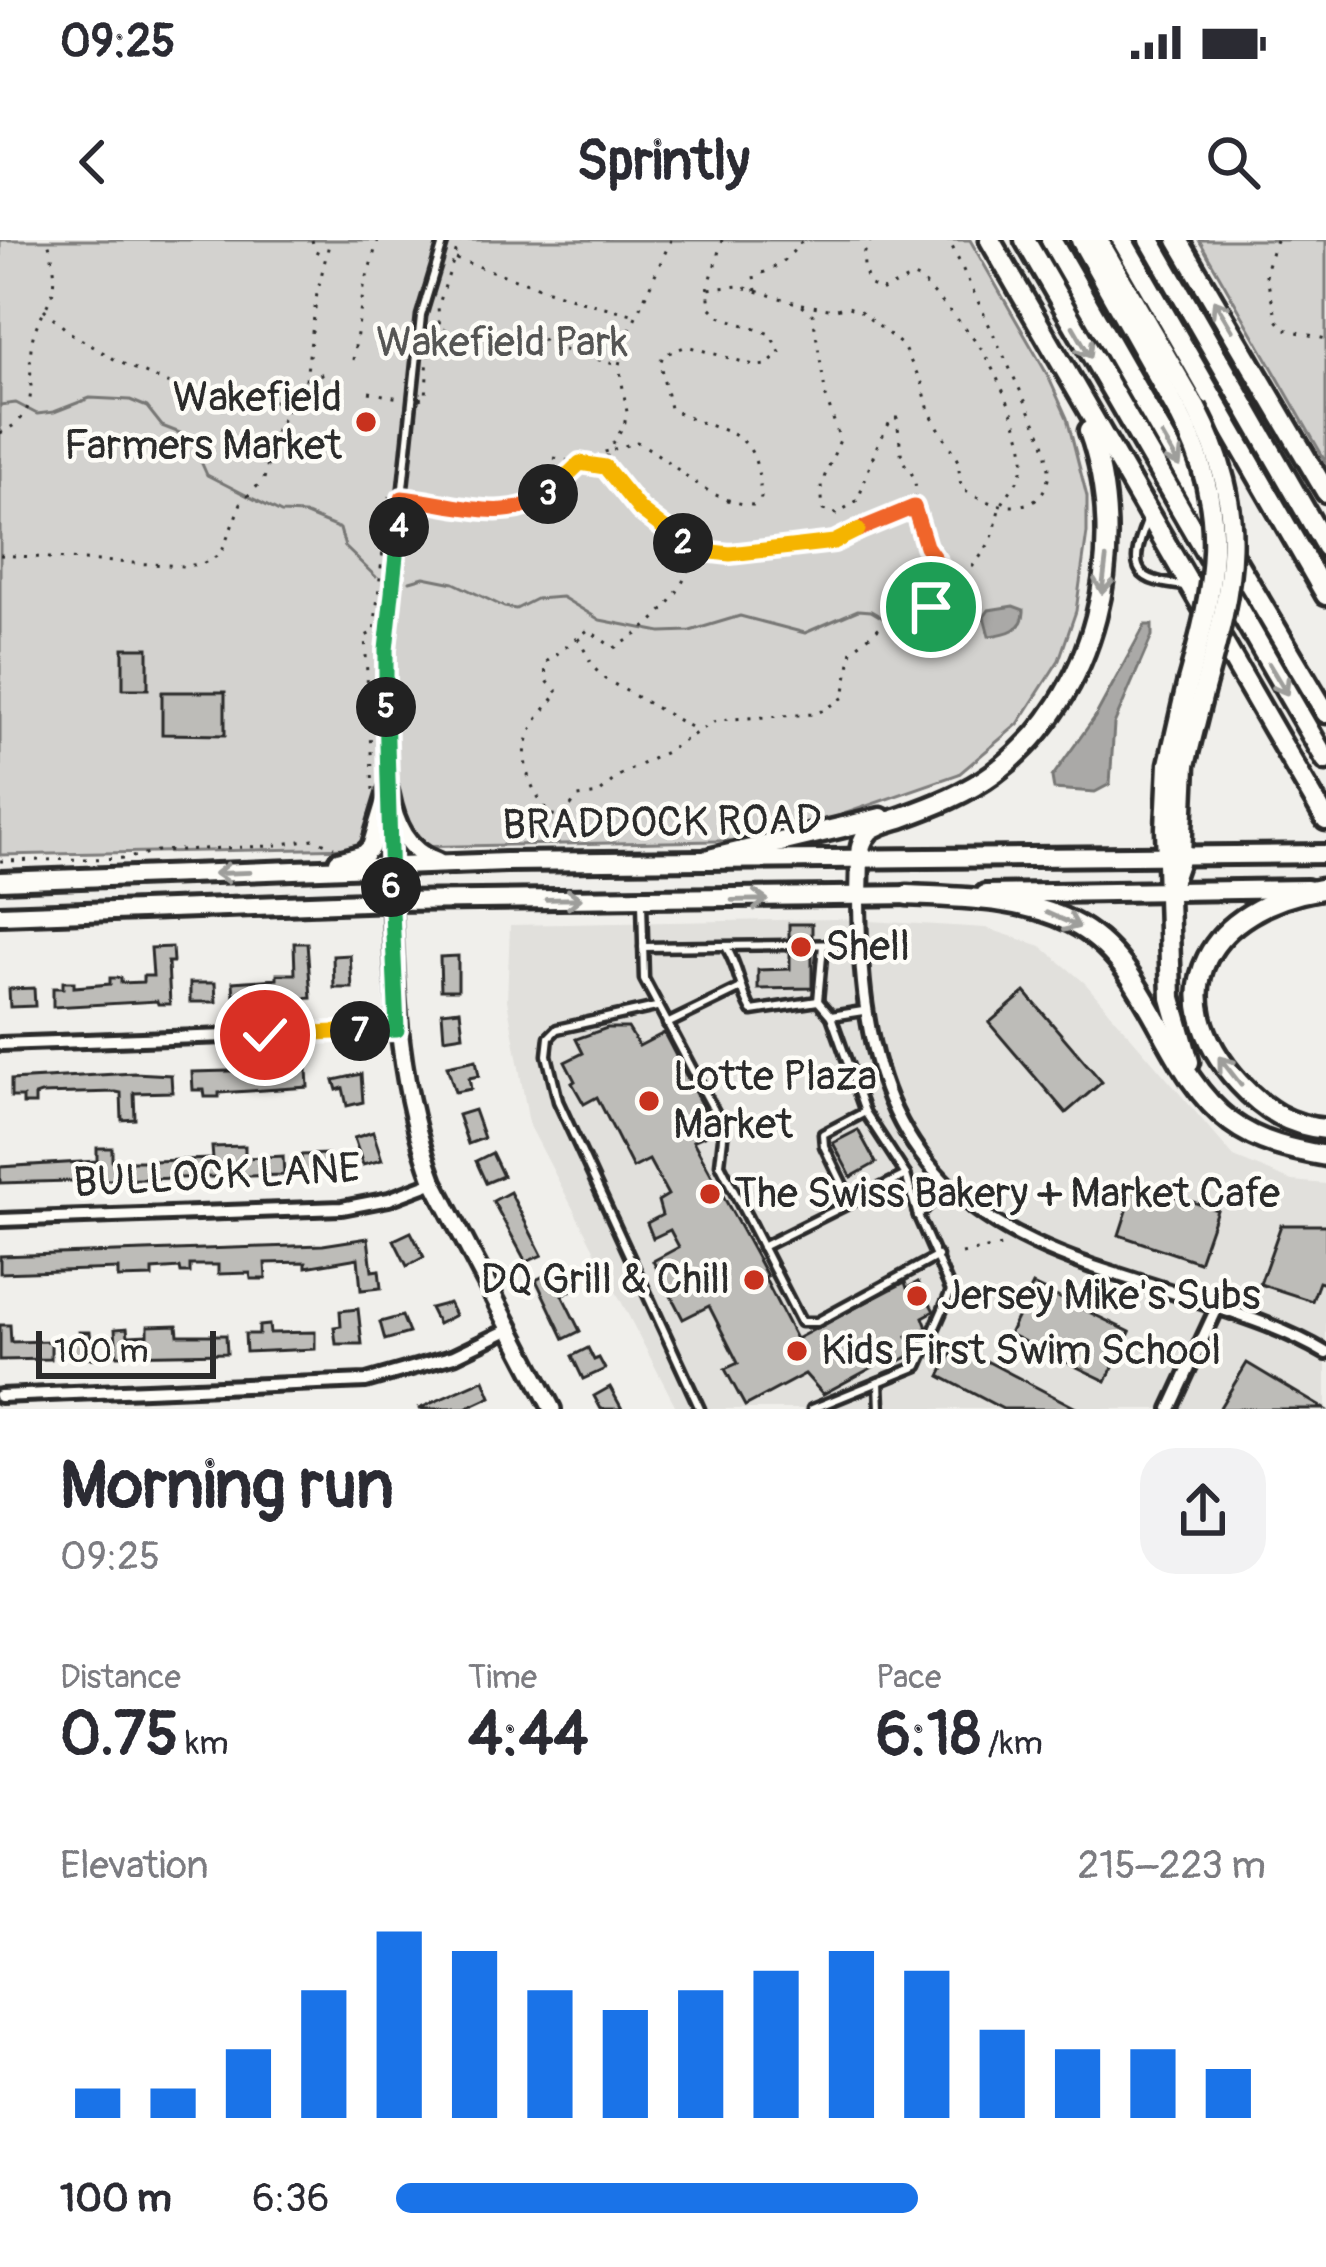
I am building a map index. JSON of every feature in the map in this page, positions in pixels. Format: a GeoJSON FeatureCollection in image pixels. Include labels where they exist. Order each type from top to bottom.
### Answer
{"type":"FeatureCollection","features":[{"type":"Feature","properties":{"kind":"highway"},"geometry":{"type":"LineString","coordinates":[[990,240],[1326,820]]}},
{"type":"Feature","properties":{"kind":"highway"},"geometry":{"type":"LineString","coordinates":[[1024,240],[1326,760]]}},
{"type":"Feature","properties":{"kind":"highway"},"geometry":{"type":"LineString","coordinates":[[1051,240],[1326,713]]}},
{"type":"Feature","properties":{"kind":"highway"},"geometry":{"type":"LineString","coordinates":[[1081,240],[1188,412]]}},
{"type":"Feature","properties":{"kind":"highway"},"geometry":{"type":"LineString","coordinates":[[1097,240],[1188,412],[1210,493],[1216,553],[1196,687],[1169,764],[1174,854],[1169,890],[1174,1013],[1191,1069],[1214,1108]]}},
{"type":"Feature","properties":{"kind":"highway"},"geometry":{"type":"LineString","coordinates":[[1123,240],[1326,595]]}},
{"type":"Feature","properties":{"kind":"highway"},"geometry":{"type":"LineString","coordinates":[[1150,240],[1326,547]]}},
{"type":"Feature","properties":{"kind":"highway"},"geometry":{"type":"LineString","coordinates":[[1178,240],[1326,488]]}},
{"type":"Feature","properties":{"kind":"highway"},"geometry":{"type":"LineString","coordinates":[[860,856],[861,843],[875,826],[932,805],[994,773],[1022,748],[1070,679],[1101,600],[1108,526],[1104,486],[1082,410],[1049,345]]}},
{"type":"Feature","properties":{"kind":"highway"},"geometry":{"type":"LineString","coordinates":[[709,859],[932,805]]}},
{"type":"Feature","properties":{"kind":"highway"},"geometry":{"type":"LineString","coordinates":[[1324,889],[1267,902],[1233,923],[1208,958],[1199,1000],[1211,1045],[1245,1089],[1261,1105],[1295,1124],[1326,1129]]}},
{"type":"Feature","properties":{"kind":"highway"},"geometry":{"type":"LineString","coordinates":[[907,895],[1024,907],[1084,929],[1118,959],[1214,1108],[1270,1143],[1326,1156]]}},
{"type":"Feature","properties":{"kind":"main road"},"geometry":{"type":"LineString","coordinates":[[381,792],[408,842],[425,857],[450,864]]}},
{"type":"Feature","properties":{"kind":"main road"},"geometry":{"type":"LineString","coordinates":[[304,870],[364,854],[379,829],[381,792]]}},
{"type":"Feature","properties":{"kind":"main road","name":"BRADDOCK ROAD"},"geometry":{"type":"LineString","coordinates":[[0,881],[450,864],[1326,854]]}},
{"type":"Feature","properties":{"kind":"main road"},"geometry":{"type":"LineString","coordinates":[[859,897],[860,856]]}},
{"type":"Feature","properties":{"kind":"main road","name":"BRADDOCK ROAD"},"geometry":{"type":"LineString","coordinates":[[0,915],[392,901],[1324,889]]}},
{"type":"Feature","properties":{"kind":"street"},"geometry":{"type":"LineString","coordinates":[[386,650],[381,792],[390,866],[397,1030],[410,1111],[434,1182],[551,1409]]}},
{"type":"Feature","properties":{"kind":"street"},"geometry":{"type":"LineString","coordinates":[[859,897],[863,1011],[890,1100],[918,1150],[948,1184],[982,1213],[1029,1241],[1277,1329],[1326,1354]]}},
{"type":"Feature","properties":{"kind":"street"},"geometry":{"type":"LineString","coordinates":[[0,1044],[397,1030]]}},
{"type":"Feature","properties":{"kind":"street","name":"BULLOCK LANE"},"geometry":{"type":"LineString","coordinates":[[0,1220],[342,1208],[389,1199],[434,1182]]}},
{"type":"Feature","properties":{"kind":"street"},"geometry":{"type":"LineString","coordinates":[[1169,1409],[1217,1308]]}},
{"type":"Feature","properties":{"kind":"street"},"geometry":{"type":"LineString","coordinates":[[0,1396],[365,1381],[434,1364],[510,1329]]}},
{"type":"Feature","properties":{"kind":"lane"},"geometry":{"type":"LineString","coordinates":[[386,650],[421,316],[444,240]]}},
{"type":"Feature","properties":{"kind":"lane"},"geometry":{"type":"LineString","coordinates":[[1150,515],[1138,549],[1141,574],[1149,582],[1192,587]]}},
{"type":"Feature","properties":{"kind":"lane"},"geometry":{"type":"LineString","coordinates":[[642,899],[644,979],[724,1129],[720,1164],[797,1317],[807,1324],[938,1256]]}},
{"type":"Feature","properties":{"kind":"lane"},"geometry":{"type":"LineString","coordinates":[[643,947],[860,944]]}},
{"type":"Feature","properties":{"kind":"lane"},"geometry":{"type":"LineString","coordinates":[[812,1409],[918,1366],[951,1291],[918,1216],[906,1174],[865,1112],[831,1016],[818,1001],[823,945]]}},
{"type":"Feature","properties":{"kind":"lane"},"geometry":{"type":"LineString","coordinates":[[726,947],[740,970],[739,988],[752,1011],[818,1001]]}},
{"type":"Feature","properties":{"kind":"lane"},"geometry":{"type":"LineString","coordinates":[[668,1024],[739,988]]}},
{"type":"Feature","properties":{"kind":"lane"},"geometry":{"type":"LineString","coordinates":[[656,1007],[557,1029],[549,1037],[547,1055],[558,1101],[596,1190],[700,1409]]}},
{"type":"Feature","properties":{"kind":"lane"},"geometry":{"type":"LineString","coordinates":[[831,1016],[863,1011]]}},
{"type":"Feature","properties":{"kind":"lane"},"geometry":{"type":"LineString","coordinates":[[851,1202],[823,1139],[828,1130],[865,1112]]}},
{"type":"Feature","properties":{"kind":"lane"},"geometry":{"type":"LineString","coordinates":[[762,1247],[906,1174]]}},
{"type":"Feature","properties":{"kind":"lane"},"geometry":{"type":"LineString","coordinates":[[918,1216],[948,1184]]}},
{"type":"Feature","properties":{"kind":"lane"},"geometry":{"type":"LineString","coordinates":[[879,1382],[880,1409]]}},
{"type":"Feature","properties":{"kind":"path"},"geometry":{"type":"LineString","coordinates":[[0,433],[20,420],[33,395],[30,349],[54,287],[48,240]]}},
{"type":"Feature","properties":{"kind":"path"},"geometry":{"type":"LineString","coordinates":[[311,240],[315,251],[326,255]]}},
{"type":"Feature","properties":{"kind":"path"},"geometry":{"type":"LineString","coordinates":[[0,555],[202,564],[220,554],[241,503],[264,478],[271,444],[306,379],[330,240]]}},
{"type":"Feature","properties":{"kind":"path"},"geometry":{"type":"LineString","coordinates":[[353,360],[364,287],[378,240]]}},
{"type":"Feature","properties":{"kind":"path"},"geometry":{"type":"LineString","coordinates":[[460,240],[438,307],[440,329],[522,353]]}},
{"type":"Feature","properties":{"kind":"path"},"geometry":{"type":"LineString","coordinates":[[605,467],[628,412],[619,365],[626,340],[671,240]]}},
{"type":"Feature","properties":{"kind":"path"},"geometry":{"type":"LineString","coordinates":[[402,498],[465,507],[524,508],[538,502],[580,463],[637,442],[712,494],[743,505],[761,498],[759,461],[749,446],[738,434],[670,409],[662,378],[663,356],[688,346],[757,366],[775,361],[780,353],[770,334],[719,316],[710,307],[708,289],[722,240]]}},
{"type":"Feature","properties":{"kind":"path"},"geometry":{"type":"LineString","coordinates":[[757,293],[754,276],[791,259],[803,240]]}},
{"type":"Feature","properties":{"kind":"path"},"geometry":{"type":"LineString","coordinates":[[695,550],[680,592],[623,643],[614,648],[588,630],[545,663],[546,680],[559,693],[535,718],[524,776],[551,814],[563,816],[578,797],[608,788],[618,776],[717,720],[814,714],[837,703],[844,697],[852,650],[892,617],[910,620],[931,607],[992,537],[1001,504],[1021,475],[1024,451],[992,372],[981,350],[921,280],[913,277],[883,290],[870,285],[863,261],[871,240]]}},
{"type":"Feature","properties":{"kind":"path"},"geometry":{"type":"LineString","coordinates":[[708,289],[739,286],[818,309],[845,306],[860,311],[902,345],[922,382],[928,411],[958,461],[961,487],[985,501],[1025,506],[1043,492],[1050,475],[1047,456],[990,321],[949,240]]}},
{"type":"Feature","properties":{"kind":"path"},"geometry":{"type":"LineString","coordinates":[[1276,240],[1265,272],[1277,320],[1285,329],[1326,339]]}},
{"type":"Feature","properties":{"kind":"path"},"geometry":{"type":"LineString","coordinates":[[454,258],[639,316]]}},
{"type":"Feature","properties":{"kind":"path"},"geometry":{"type":"LineString","coordinates":[[800,304],[813,315],[826,397],[840,440],[821,485],[823,510],[836,514],[858,500],[892,418],[901,424],[902,460],[914,477],[914,507],[926,546],[953,585]]}},
{"type":"Feature","properties":{"kind":"path"},"geometry":{"type":"LineString","coordinates":[[44,308],[69,332],[119,362],[170,384],[291,405]]}},
{"type":"Feature","properties":{"kind":"path"},"geometry":{"type":"LineString","coordinates":[[542,339],[557,348],[619,365]]}},
{"type":"Feature","properties":{"kind":"path"},"geometry":{"type":"LineString","coordinates":[[306,379],[325,373]]}},
{"type":"Feature","properties":{"kind":"path"},"geometry":{"type":"LineString","coordinates":[[554,458],[605,467],[640,510],[695,550],[730,554],[834,542],[914,507]]}},
{"type":"Feature","properties":{"kind":"path"},"geometry":{"type":"LineString","coordinates":[[381,792],[363,660],[365,636],[374,632],[388,496]]}},
{"type":"Feature","properties":{"kind":"path"},"geometry":{"type":"LineString","coordinates":[[578,636],[605,679],[697,731]]}},
{"type":"Feature","properties":{"kind":"path"},"geometry":{"type":"LineString","coordinates":[[0,861],[128,858],[158,850],[270,846],[314,839],[339,848]]}},
{"type":"Feature","properties":{"kind":"path"},"geometry":{"type":"LineString","coordinates":[[962,1254],[1006,1245]]}},
{"type":"Feature","properties":{"kind":"shaded area"},"geometry":{"type":"Polygon","coordinates":[[[1013,606],[1024,610],[1018,626],[989,636],[984,617],[989,610],[1013,606]]]}},
{"type":"Feature","properties":{"kind":"shaded area"},"geometry":{"type":"Polygon","coordinates":[[[1145,625],[1152,625],[1152,636],[1114,724],[1110,784],[1095,792],[1054,789],[1052,777],[1095,717],[1145,625]]]}},
{"type":"Feature","properties":{"kind":"shaded area"},"geometry":{"type":"Polygon","coordinates":[[[837,919],[986,928],[1041,946],[1085,983],[1234,1157],[1292,1181],[1326,1184],[1326,1409],[677,1409],[529,1124],[507,1000],[510,925],[837,919]]]}},
{"type":"Feature","properties":{"kind":"green space","name":"Wakefield Park"},"geometry":{"type":"Polygon","coordinates":[[[0,240],[970,240],[1047,374],[1067,418],[1087,497],[1076,611],[1059,660],[1018,724],[959,774],[769,840],[0,855],[0,240]]]}},
{"type":"Feature","properties":{"kind":"green space"},"geometry":{"type":"Polygon","coordinates":[[[1199,240],[1326,240],[1326,462],[1199,240]]]}},
{"type":"Feature","properties":{"kind":"building"},"geometry":{"type":"Polygon","coordinates":[[[123,648],[148,648],[148,689],[123,689],[123,648]]]}},
{"type":"Feature","properties":{"kind":"building"},"geometry":{"type":"Polygon","coordinates":[[[162,692],[225,692],[225,735],[162,734],[162,692]]]}},
{"type":"Feature","properties":{"kind":"building"},"geometry":{"type":"Polygon","coordinates":[[[789,924],[812,924],[812,937],[789,937],[789,924]]]}},
{"type":"Feature","properties":{"kind":"building"},"geometry":{"type":"Polygon","coordinates":[[[294,943],[307,943],[311,998],[247,1001],[247,997],[234,997],[233,982],[295,974],[294,943]]]}},
{"type":"Feature","properties":{"kind":"building"},"geometry":{"type":"Polygon","coordinates":[[[172,947],[170,1004],[53,1007],[53,988],[63,988],[63,982],[74,982],[74,987],[110,984],[110,978],[121,978],[121,983],[143,982],[143,976],[153,976],[151,948],[172,947]]]}},
{"type":"Feature","properties":{"kind":"building"},"geometry":{"type":"Polygon","coordinates":[[[790,952],[812,952],[812,988],[758,989],[758,970],[790,969],[790,952]]]}},
{"type":"Feature","properties":{"kind":"building"},"geometry":{"type":"Polygon","coordinates":[[[350,955],[352,988],[334,988],[333,956],[350,955]]]}},
{"type":"Feature","properties":{"kind":"building"},"geometry":{"type":"Polygon","coordinates":[[[458,956],[458,990],[441,990],[440,957],[458,956]]]}},
{"type":"Feature","properties":{"kind":"building"},"geometry":{"type":"Polygon","coordinates":[[[190,983],[215,983],[216,1002],[190,1002],[190,983]]]}},
{"type":"Feature","properties":{"kind":"building"},"geometry":{"type":"Polygon","coordinates":[[[34,988],[35,1006],[10,1007],[9,989],[34,988]]]}},
{"type":"Feature","properties":{"kind":"building"},"geometry":{"type":"Polygon","coordinates":[[[1025,992],[1102,1082],[1066,1113],[989,1023],[1025,992]]]}},
{"type":"Feature","properties":{"kind":"building"},"geometry":{"type":"Polygon","coordinates":[[[460,1010],[463,1035],[444,1038],[442,1012],[460,1010]]]}},
{"type":"Feature","properties":{"kind":"building"},"geometry":{"type":"Polygon","coordinates":[[[607,1028],[628,1028],[639,1046],[664,1033],[715,1131],[693,1141],[796,1339],[905,1282],[907,1288],[918,1282],[934,1311],[923,1317],[927,1328],[907,1336],[915,1353],[894,1364],[888,1351],[869,1361],[873,1367],[823,1394],[805,1374],[745,1406],[725,1369],[738,1363],[709,1306],[683,1319],[653,1261],[679,1247],[670,1230],[653,1238],[647,1223],[662,1215],[658,1201],[668,1195],[649,1160],[633,1168],[597,1097],[584,1104],[572,1083],[565,1062],[583,1053],[576,1039],[607,1028]]]}},
{"type":"Feature","properties":{"kind":"building"},"geometry":{"type":"Polygon","coordinates":[[[476,1060],[479,1076],[469,1078],[471,1089],[455,1092],[447,1066],[476,1060]]]}},
{"type":"Feature","properties":{"kind":"building"},"geometry":{"type":"Polygon","coordinates":[[[307,1069],[308,1087],[219,1093],[219,1097],[205,1097],[204,1090],[193,1090],[192,1072],[307,1069]]]}},
{"type":"Feature","properties":{"kind":"building"},"geometry":{"type":"Polygon","coordinates":[[[361,1074],[363,1102],[347,1106],[343,1088],[337,1090],[334,1080],[361,1074]]]}},
{"type":"Feature","properties":{"kind":"building"},"geometry":{"type":"Polygon","coordinates":[[[171,1075],[172,1092],[134,1093],[135,1119],[122,1120],[121,1093],[116,1092],[41,1094],[35,1096],[35,1104],[11,1097],[11,1080],[171,1075]]]}},
{"type":"Feature","properties":{"kind":"building"},"geometry":{"type":"Polygon","coordinates":[[[474,1110],[484,1138],[468,1144],[458,1115],[474,1110]]]}},
{"type":"Feature","properties":{"kind":"building"},"geometry":{"type":"Polygon","coordinates":[[[858,1130],[876,1163],[851,1177],[833,1143],[858,1130]]]}},
{"type":"Feature","properties":{"kind":"building"},"geometry":{"type":"Polygon","coordinates":[[[373,1132],[382,1160],[363,1165],[354,1138],[373,1132]]]}},
{"type":"Feature","properties":{"kind":"building"},"geometry":{"type":"Polygon","coordinates":[[[245,1146],[245,1158],[283,1156],[284,1175],[0,1183],[0,1167],[97,1161],[97,1148],[112,1148],[112,1161],[152,1161],[213,1159],[212,1147],[245,1146]]]}},
{"type":"Feature","properties":{"kind":"building"},"geometry":{"type":"Polygon","coordinates":[[[492,1153],[503,1176],[486,1183],[476,1161],[492,1153]]]}},
{"type":"Feature","properties":{"kind":"building"},"geometry":{"type":"Polygon","coordinates":[[[327,1154],[328,1173],[302,1174],[301,1155],[327,1154]]]}},
{"type":"Feature","properties":{"kind":"building"},"geometry":{"type":"Polygon","coordinates":[[[1136,1183],[1217,1210],[1199,1262],[1119,1235],[1136,1183]]]}},
{"type":"Feature","properties":{"kind":"building"},"geometry":{"type":"Polygon","coordinates":[[[510,1192],[542,1255],[526,1262],[493,1201],[510,1192]]]}},
{"type":"Feature","properties":{"kind":"building"},"geometry":{"type":"Polygon","coordinates":[[[1281,1225],[1326,1225],[1326,1284],[1319,1282],[1312,1301],[1260,1284],[1281,1225]]]}},
{"type":"Feature","properties":{"kind":"building"},"geometry":{"type":"Polygon","coordinates":[[[411,1232],[424,1257],[407,1266],[394,1240],[411,1232]]]}},
{"type":"Feature","properties":{"kind":"building"},"geometry":{"type":"Polygon","coordinates":[[[368,1238],[372,1271],[379,1270],[381,1288],[361,1290],[358,1258],[306,1267],[306,1262],[265,1263],[266,1279],[251,1279],[250,1273],[218,1274],[218,1265],[190,1265],[190,1273],[181,1273],[180,1268],[152,1270],[152,1277],[118,1278],[118,1269],[0,1273],[0,1256],[323,1245],[368,1238]]]}},
{"type":"Feature","properties":{"kind":"building"},"geometry":{"type":"Polygon","coordinates":[[[550,1273],[555,1283],[565,1278],[570,1291],[562,1295],[580,1331],[564,1339],[536,1280],[550,1273]]]}},
{"type":"Feature","properties":{"kind":"building"},"geometry":{"type":"Polygon","coordinates":[[[1033,1285],[1130,1332],[1106,1381],[1009,1334],[1033,1285]]]}},
{"type":"Feature","properties":{"kind":"building"},"geometry":{"type":"Polygon","coordinates":[[[449,1303],[455,1315],[438,1324],[430,1308],[449,1303]]]}},
{"type":"Feature","properties":{"kind":"building"},"geometry":{"type":"Polygon","coordinates":[[[358,1309],[362,1344],[336,1344],[334,1327],[341,1326],[340,1311],[358,1309]]]}},
{"type":"Feature","properties":{"kind":"building"},"geometry":{"type":"Polygon","coordinates":[[[402,1316],[409,1333],[385,1340],[380,1322],[402,1316]]]}},
{"type":"Feature","properties":{"kind":"building"},"geometry":{"type":"Polygon","coordinates":[[[0,1325],[10,1325],[11,1342],[51,1341],[51,1359],[0,1360],[0,1325]]]}},
{"type":"Feature","properties":{"kind":"building"},"geometry":{"type":"Polygon","coordinates":[[[177,1325],[178,1335],[226,1335],[227,1353],[117,1355],[115,1329],[127,1328],[128,1336],[148,1335],[148,1326],[177,1325]]]}},
{"type":"Feature","properties":{"kind":"building"},"geometry":{"type":"Polygon","coordinates":[[[269,1325],[270,1333],[315,1332],[315,1349],[246,1352],[245,1334],[259,1334],[259,1326],[269,1325]]]}},
{"type":"Feature","properties":{"kind":"building"},"geometry":{"type":"Polygon","coordinates":[[[79,1332],[90,1332],[91,1339],[96,1339],[97,1358],[71,1359],[70,1340],[79,1340],[79,1332]]]}},
{"type":"Feature","properties":{"kind":"building"},"geometry":{"type":"Polygon","coordinates":[[[956,1345],[1078,1409],[1003,1409],[940,1376],[956,1345]]]}},
{"type":"Feature","properties":{"kind":"building"},"geometry":{"type":"Polygon","coordinates":[[[588,1348],[605,1369],[583,1379],[572,1356],[588,1348]]]}},
{"type":"Feature","properties":{"kind":"building"},"geometry":{"type":"Polygon","coordinates":[[[1247,1363],[1324,1409],[1219,1409],[1247,1363]]]}},
{"type":"Feature","properties":{"kind":"building"},"geometry":{"type":"Polygon","coordinates":[[[484,1380],[491,1397],[465,1409],[418,1409],[484,1380]]]}},
{"type":"Feature","properties":{"kind":"building"},"geometry":{"type":"Polygon","coordinates":[[[610,1387],[622,1409],[601,1409],[594,1396],[610,1387]]]}},
{"type":"Feature","properties":{"kind":"waterway"},"geometry":{"type":"LineString","coordinates":[[0,405],[16,403],[37,414],[90,398],[130,400],[147,407],[162,426],[190,437],[207,475],[281,513],[304,514],[340,529],[345,547],[376,577]]}},
{"type":"Feature","properties":{"kind":"waterway"},"geometry":{"type":"LineString","coordinates":[[410,581],[424,577],[454,583],[516,609],[536,599],[562,597],[600,620],[661,632],[690,631],[740,616],[805,633],[858,610],[871,611],[919,639],[930,640],[963,627]]}},
{"type":"Feature","properties":{"kind":"place","name":"Wakefield Farmers Market"},"geometry":{"type":"Point","coordinates":[366,422]}},
{"type":"Feature","properties":{"kind":"place","name":"Shell"},"geometry":{"type":"Point","coordinates":[801,947]}},
{"type":"Feature","properties":{"kind":"place","name":"Lotte Plaza Market"},"geometry":{"type":"Point","coordinates":[649,1101]}},
{"type":"Feature","properties":{"kind":"place","name":"The Swiss Bakery + Market Cafe"},"geometry":{"type":"Point","coordinates":[710,1194]}},
{"type":"Feature","properties":{"kind":"place","name":"DQ Grill & Chill"},"geometry":{"type":"Point","coordinates":[754,1280]}},
{"type":"Feature","properties":{"kind":"place","name":"Jersey Mike's Subs"},"geometry":{"type":"Point","coordinates":[917,1296]}},
{"type":"Feature","properties":{"kind":"place","name":"Kids First Swim School"},"geometry":{"type":"Point","coordinates":[797,1351]}},
{"type":"Feature","properties":{"kind":"route"},"geometry":{"type":"LineString","coordinates":[[265,1035],[397,1030],[385,675],[402,498],[465,507],[524,508],[556,488],[580,463],[605,467],[640,510],[676,538],[695,550],[730,554],[834,542],[914,507],[926,546],[953,585],[931,607]]}}]}
